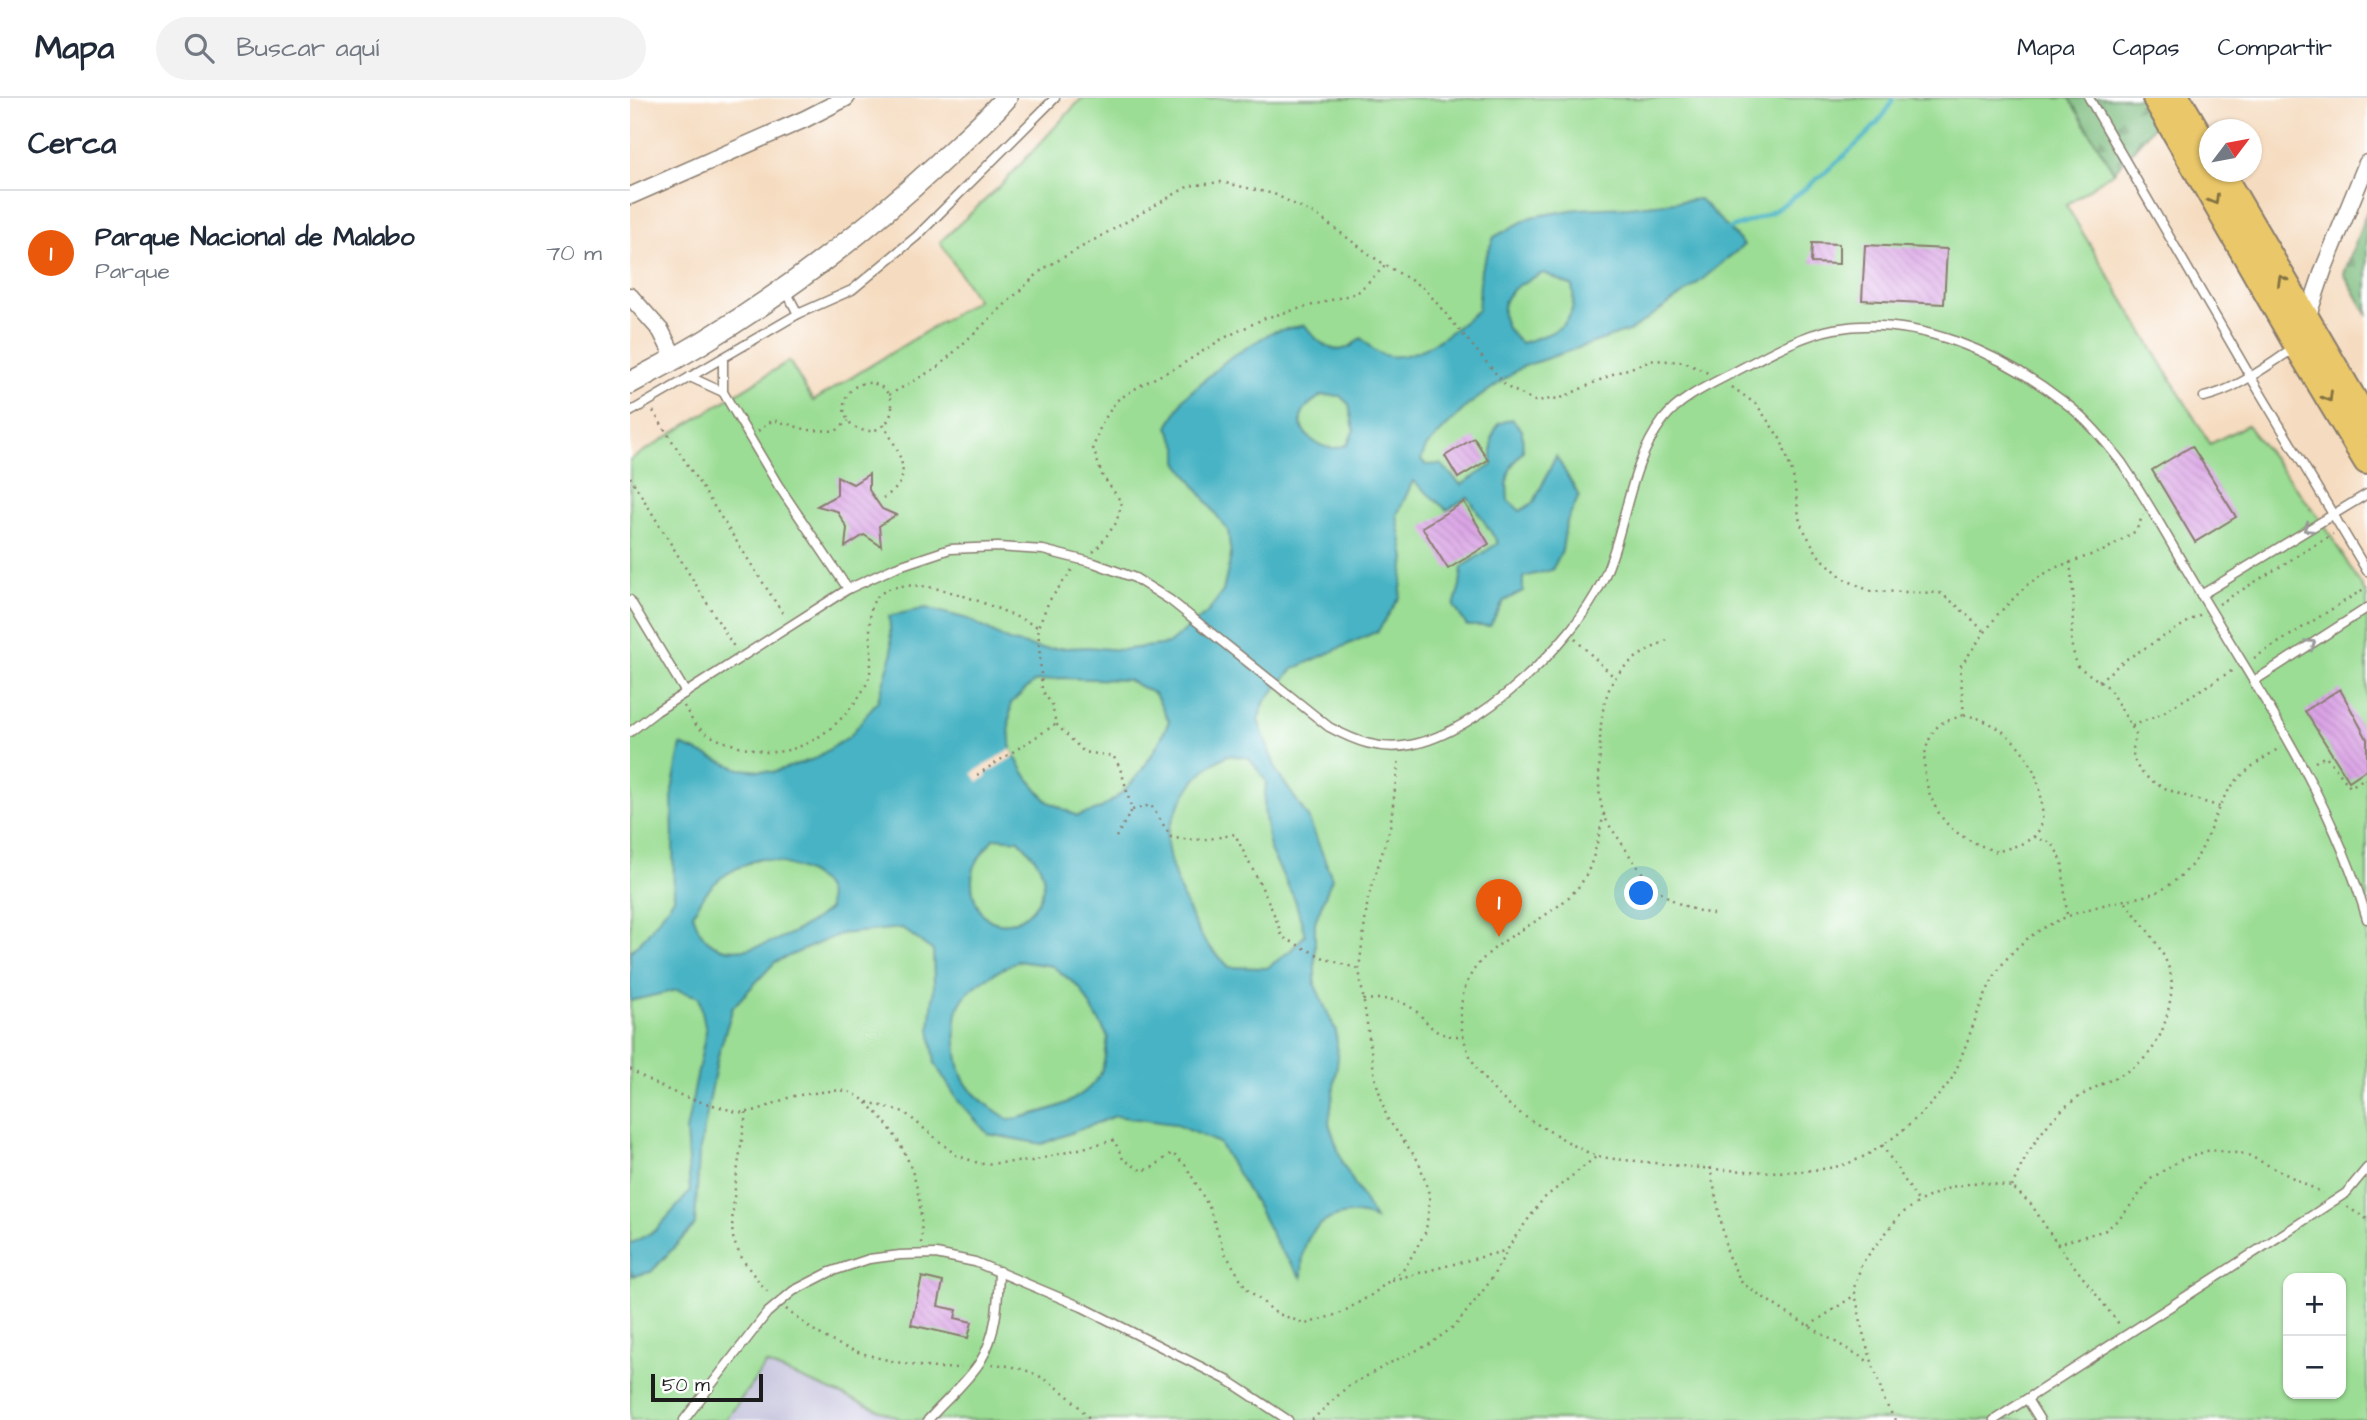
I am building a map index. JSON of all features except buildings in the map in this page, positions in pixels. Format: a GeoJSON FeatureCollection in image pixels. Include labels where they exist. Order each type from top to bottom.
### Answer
{"type":"FeatureCollection","features":[{"type":"Feature","properties":{"kind":"main road"},"geometry":{"type":"LineString","coordinates":[[2156,98],[2302,334],[2367,423]]}},
{"type":"Feature","properties":{"kind":"main road"},"geometry":{"type":"LineString","coordinates":[[2177,98],[2199,135]]}},
{"type":"Feature","properties":{"kind":"main road"},"geometry":{"type":"LineString","coordinates":[[2225,182],[2367,461]]}},
{"type":"Feature","properties":{"kind":"street"},"geometry":{"type":"LineString","coordinates":[[630,196],[846,98]]}},
{"type":"Feature","properties":{"kind":"street"},"geometry":{"type":"LineString","coordinates":[[630,383],[732,326],[785,289],[902,197],[1006,98]]}},
{"type":"Feature","properties":{"kind":"street"},"geometry":{"type":"LineString","coordinates":[[2302,334],[2324,268],[2367,163]]}},
{"type":"Feature","properties":{"kind":"street"},"geometry":{"type":"LineString","coordinates":[[630,296],[661,331],[675,359]]}},
{"type":"Feature","properties":{"kind":"lane"},"geometry":{"type":"LineString","coordinates":[[630,412],[798,314],[852,290],[917,236],[1055,98]]}},
{"type":"Feature","properties":{"kind":"lane"},"geometry":{"type":"LineString","coordinates":[[2089,98],[2250,376],[2367,570]]}},
{"type":"Feature","properties":{"kind":"lane"},"geometry":{"type":"LineString","coordinates":[[785,289],[798,314]]}},
{"type":"Feature","properties":{"kind":"lane"},"geometry":{"type":"LineString","coordinates":[[630,732],[686,692],[848,589],[896,566],[950,550],[998,547],[1032,549],[1081,559],[1135,578],[1170,600],[1300,706],[1329,727],[1357,742],[1381,747],[1401,746],[1435,738],[1464,723],[1507,694],[1547,657],[1586,610],[1613,557],[1638,465],[1650,439],[1665,417],[1680,404],[1721,379],[1787,345],[1831,329],[1860,326],[1896,327],[1941,337],[1971,348],[2032,379],[2066,403],[2098,432],[2148,503],[2304,769],[2334,827],[2367,919]]}},
{"type":"Feature","properties":{"kind":"lane"},"geometry":{"type":"LineString","coordinates":[[2204,397],[2217,394],[2250,376],[2302,334]]}},
{"type":"Feature","properties":{"kind":"lane"},"geometry":{"type":"LineString","coordinates":[[723,358],[723,392],[778,485],[848,589]]}},
{"type":"Feature","properties":{"kind":"lane"},"geometry":{"type":"LineString","coordinates":[[690,377],[723,392]]}},
{"type":"Feature","properties":{"kind":"lane"},"geometry":{"type":"LineString","coordinates":[[2201,595],[2367,494]]}},
{"type":"Feature","properties":{"kind":"lane"},"geometry":{"type":"LineString","coordinates":[[630,600],[686,692]]}},
{"type":"Feature","properties":{"kind":"lane"},"geometry":{"type":"LineString","coordinates":[[2254,681],[2367,608]]}},
{"type":"Feature","properties":{"kind":"lane"},"geometry":{"type":"LineString","coordinates":[[1994,1420],[2336,1200],[2346,1193],[2367,1168]]}},
{"type":"Feature","properties":{"kind":"lane"},"geometry":{"type":"LineString","coordinates":[[684,1420],[767,1313],[793,1291],[830,1272],[869,1259],[936,1254],[975,1262],[999,1271],[1166,1347],[1229,1381],[1288,1420]]}},
{"type":"Feature","properties":{"kind":"lane"},"geometry":{"type":"LineString","coordinates":[[928,1420],[979,1363],[990,1339],[998,1303],[999,1271]]}},
{"type":"Feature","properties":{"kind":"lane"},"geometry":{"type":"LineString","coordinates":[[2027,1399],[2040,1420]]}},
{"type":"Feature","properties":{"kind":"path"},"geometry":{"type":"LineString","coordinates":[[889,395],[938,367],[1043,269],[1189,186],[1221,182],[1274,194],[1318,216],[1386,265],[1425,289],[1507,387],[1535,401],[1561,398],[1613,374],[1654,360],[1684,362],[1721,379],[1757,405],[1781,440],[1793,475],[1800,523],[1818,555],[1844,579],[1870,591],[1940,593],[1985,632]]}},
{"type":"Feature","properties":{"kind":"path"},"geometry":{"type":"LineString","coordinates":[[1132,810],[1121,768],[1113,757],[1084,752],[1056,724],[1052,705],[1042,690],[1037,642],[1038,626],[1049,601],[1081,559],[1097,549],[1116,523],[1122,503],[1102,475],[1093,448],[1101,425],[1116,401],[1222,339],[1265,318],[1357,293],[1386,265]]}},
{"type":"Feature","properties":{"kind":"path"},"geometry":{"type":"LineString","coordinates":[[860,384],[874,384],[889,395],[892,411],[884,425],[869,431],[854,426],[848,420],[845,413],[846,399],[855,387],[860,384]]}},
{"type":"Feature","properties":{"kind":"path"},"geometry":{"type":"LineString","coordinates":[[647,402],[791,626]]}},
{"type":"Feature","properties":{"kind":"path"},"geometry":{"type":"LineString","coordinates":[[749,436],[773,420],[808,430],[836,431],[848,420]]}},
{"type":"Feature","properties":{"kind":"path"},"geometry":{"type":"LineString","coordinates":[[883,498],[899,486],[904,472],[898,449],[884,425]]}},
{"type":"Feature","properties":{"kind":"path"},"geometry":{"type":"LineString","coordinates":[[630,477],[741,658]]}},
{"type":"Feature","properties":{"kind":"path"},"geometry":{"type":"LineString","coordinates":[[1964,715],[1960,667],[1998,614],[2028,584],[2054,568],[2105,550],[2136,531],[2148,503]]}},
{"type":"Feature","properties":{"kind":"path"},"geometry":{"type":"LineString","coordinates":[[2070,562],[2074,601],[2071,643],[2077,666],[2108,687],[2136,734],[2132,752],[2141,774],[2155,784],[2220,807]]}},
{"type":"Feature","properties":{"kind":"path"},"geometry":{"type":"LineString","coordinates":[[677,698],[699,728],[732,745],[769,752],[794,749],[826,733],[853,706],[867,683],[873,652],[869,615],[876,597],[898,586],[930,587],[986,603],[1038,626]]}},
{"type":"Feature","properties":{"kind":"path"},"geometry":{"type":"LineString","coordinates":[[1568,631],[1615,678]]}},
{"type":"Feature","properties":{"kind":"path"},"geometry":{"type":"LineString","coordinates":[[1667,640],[1638,656],[1615,678],[1605,702],[1600,734],[1600,785],[1604,814],[1593,858],[1584,879],[1564,902],[1487,955],[1470,973],[1462,1000],[1466,1049],[1479,1073],[1502,1098],[1529,1120],[1597,1156],[1781,1171],[1829,1168],[1854,1161],[1882,1145],[1927,1108],[1951,1080],[1987,990],[2009,956],[2042,927],[2089,908],[2166,888],[2194,863],[2227,792],[2246,770],[2289,742]]}},
{"type":"Feature","properties":{"kind":"path"},"geometry":{"type":"LineString","coordinates":[[1964,715],[1978,717],[1995,726],[2019,747],[2036,773],[2042,796],[2043,823],[2034,837],[1997,852],[1971,842],[1948,825],[1933,801],[1924,772],[1927,743],[1941,723],[1964,715]]}},
{"type":"Feature","properties":{"kind":"path"},"geometry":{"type":"LineString","coordinates":[[977,775],[1056,724]]}},
{"type":"Feature","properties":{"kind":"path"},"geometry":{"type":"LineString","coordinates":[[630,1069],[687,1099],[746,1112],[755,1112],[795,1096],[846,1091],[867,1102],[904,1112],[957,1154],[981,1164],[1032,1161],[1114,1140],[1123,1159],[1142,1171],[1153,1167],[1172,1153],[1186,1166],[1209,1207],[1225,1253],[1246,1288],[1276,1313],[1306,1324],[1341,1312],[1373,1294],[1405,1268],[1426,1231],[1430,1197],[1419,1162],[1387,1118],[1375,1078],[1359,969],[1368,898],[1390,828],[1401,746]]}},
{"type":"Feature","properties":{"kind":"path"},"geometry":{"type":"LineString","coordinates":[[2304,769],[2326,756],[2350,787],[2365,778],[2367,781]]}},
{"type":"Feature","properties":{"kind":"path"},"geometry":{"type":"LineString","coordinates":[[1116,837],[1132,810],[1151,805],[1171,837],[1184,840],[1235,834],[1266,891],[1282,937],[1326,959],[1359,969]]}},
{"type":"Feature","properties":{"kind":"path"},"geometry":{"type":"LineString","coordinates":[[1604,814],[1644,879],[1671,900],[1713,914]]}},
{"type":"Feature","properties":{"kind":"path"},"geometry":{"type":"LineString","coordinates":[[2034,837],[2052,843],[2062,861],[2067,917]]}},
{"type":"Feature","properties":{"kind":"path"},"geometry":{"type":"LineString","coordinates":[[2012,1187],[2021,1164],[2067,1105],[2087,1092],[2115,1080],[2147,1059],[2163,1032],[2171,1002],[2171,973],[2161,952],[2124,900]]}},
{"type":"Feature","properties":{"kind":"path"},"geometry":{"type":"LineString","coordinates":[[1363,1000],[1393,999],[1410,1006],[1430,1028],[1448,1037],[1464,1036]]}},
{"type":"Feature","properties":{"kind":"path"},"geometry":{"type":"LineString","coordinates":[[867,1102],[890,1127],[910,1163],[923,1218],[921,1255]]}},
{"type":"Feature","properties":{"kind":"path"},"geometry":{"type":"LineString","coordinates":[[746,1112],[734,1202],[733,1239],[743,1260],[779,1303],[810,1328],[841,1346],[923,1367],[956,1369],[979,1363],[1017,1366],[1042,1377],[1070,1396],[1091,1420]]}},
{"type":"Feature","properties":{"kind":"path"},"geometry":{"type":"LineString","coordinates":[[1882,1145],[1918,1202]]}},
{"type":"Feature","properties":{"kind":"path"},"geometry":{"type":"LineString","coordinates":[[2057,1244],[2106,1230],[2123,1215],[2152,1178],[2180,1160],[2210,1150],[2246,1154],[2367,1219]]}},
{"type":"Feature","properties":{"kind":"path"},"geometry":{"type":"LineString","coordinates":[[1312,1420],[1347,1387],[1430,1344],[1456,1325],[1489,1283],[1506,1251],[1543,1199],[1597,1156]]}},
{"type":"Feature","properties":{"kind":"path"},"geometry":{"type":"LineString","coordinates":[[1710,1167],[1728,1256],[1742,1283],[1872,1363]]}},
{"type":"Feature","properties":{"kind":"path"},"geometry":{"type":"LineString","coordinates":[[1895,1420],[1885,1402],[1864,1338],[1854,1288],[1862,1263],[1901,1214],[1918,1202],[1951,1187],[1979,1182],[2012,1187],[2031,1204],[2057,1244],[2128,1335]]}},
{"type":"Feature","properties":{"kind":"path"},"geometry":{"type":"LineString","coordinates":[[1389,1281],[1506,1251]]}},
{"type":"Feature","properties":{"kind":"path"},"geometry":{"type":"LineString","coordinates":[[1809,1326],[1855,1295]]}},
{"type":"Feature","properties":{"kind":"shaded area"},"geometry":{"type":"Polygon","coordinates":[[[766,1364],[903,1420],[726,1420],[766,1364]]]}},
{"type":"Feature","properties":{"kind":"green space"},"geometry":{"type":"Polygon","coordinates":[[[1082,98],[2069,98],[2114,172],[2066,205],[2210,444],[2247,425],[2321,520],[2367,595],[2367,1420],[903,1420],[766,1364],[726,1420],[630,1420],[630,460],[789,361],[813,401],[977,300],[940,242],[1004,182],[1082,98]]]}},
{"type":"Feature","properties":{"kind":"green space"},"geometry":{"type":"Polygon","coordinates":[[[2069,98],[2178,98],[2114,172],[2069,98]]]}},
{"type":"Feature","properties":{"kind":"green space"},"geometry":{"type":"Polygon","coordinates":[[[2367,211],[2367,314],[2344,274],[2367,211]]]}},
{"type":"Feature","properties":{"kind":"water"},"geometry":{"type":"Polygon","coordinates":[[[1700,199],[1744,245],[1693,287],[1631,330],[1522,367],[1467,406],[1426,447],[1421,460],[1427,465],[1441,464],[1461,485],[1492,465],[1492,437],[1498,424],[1512,419],[1522,430],[1523,451],[1509,474],[1508,500],[1520,511],[1534,502],[1556,456],[1579,496],[1566,524],[1562,551],[1552,570],[1523,577],[1523,591],[1504,601],[1490,626],[1467,626],[1454,606],[1462,567],[1498,543],[1468,497],[1447,510],[1413,481],[1397,515],[1405,558],[1400,597],[1378,631],[1293,669],[1265,701],[1258,720],[1277,772],[1308,817],[1332,878],[1315,922],[1315,985],[1336,1031],[1338,1058],[1329,1123],[1343,1164],[1375,1219],[1354,1214],[1332,1218],[1323,1223],[1308,1239],[1302,1260],[1302,1278],[1278,1247],[1219,1143],[1174,1124],[1115,1116],[1042,1144],[988,1134],[959,1102],[935,1064],[930,1029],[934,985],[933,951],[902,928],[840,934],[775,962],[733,1007],[718,1056],[699,1155],[695,1225],[651,1272],[633,1276],[630,1270],[630,1244],[656,1230],[690,1192],[686,1131],[706,1031],[699,997],[677,990],[630,1001],[630,952],[646,936],[674,898],[672,790],[681,745],[740,769],[773,772],[814,759],[850,736],[878,700],[892,655],[889,616],[926,608],[968,619],[1009,641],[1042,649],[1088,647],[1121,650],[1168,644],[1208,612],[1223,591],[1231,556],[1228,531],[1178,462],[1178,446],[1168,427],[1184,398],[1228,359],[1272,332],[1305,325],[1318,340],[1335,349],[1347,348],[1361,338],[1375,351],[1390,356],[1417,352],[1431,345],[1478,310],[1481,269],[1494,237],[1531,217],[1577,209],[1628,207],[1700,199]],[[1544,273],[1512,291],[1503,306],[1506,326],[1521,343],[1544,336],[1562,326],[1572,310],[1572,286],[1544,273]],[[1322,395],[1306,407],[1301,422],[1311,440],[1335,448],[1347,445],[1354,430],[1349,404],[1340,396],[1322,395]],[[1060,678],[1034,682],[1011,703],[1011,750],[1027,777],[1047,801],[1077,816],[1100,809],[1125,790],[1150,757],[1169,721],[1155,694],[1128,680],[1060,678]],[[1228,755],[1208,767],[1194,782],[1174,816],[1167,839],[1171,863],[1194,923],[1207,944],[1229,967],[1267,968],[1290,951],[1305,935],[1295,900],[1270,850],[1264,809],[1266,781],[1249,758],[1228,755]],[[994,838],[973,871],[974,896],[982,912],[992,921],[1004,923],[1016,920],[1028,913],[1037,903],[1043,876],[1039,865],[1019,840],[994,838]],[[760,858],[737,868],[713,885],[693,914],[701,932],[714,945],[727,949],[742,949],[774,941],[829,909],[828,895],[823,885],[817,878],[799,868],[760,858]],[[1017,961],[964,997],[956,1020],[956,1042],[961,1073],[968,1086],[984,1102],[1009,1120],[1059,1106],[1083,1093],[1102,1070],[1108,1037],[1080,988],[1052,966],[1017,961]]]}},
{"type":"Feature","properties":{"kind":"pier"},"geometry":{"type":"Polygon","coordinates":[[[1011,749],[1015,756],[978,782],[972,773],[1011,749]]]}},
{"type":"Feature","properties":{"kind":"waterway"},"geometry":{"type":"LineString","coordinates":[[1729,229],[1775,210],[1822,175],[1875,125],[1893,98]]}},
{"type":"Feature","properties":{"kind":"place","name":"Parque Nacional de Malabo"},"geometry":{"type":"Point","coordinates":[1499,937]}}]}
